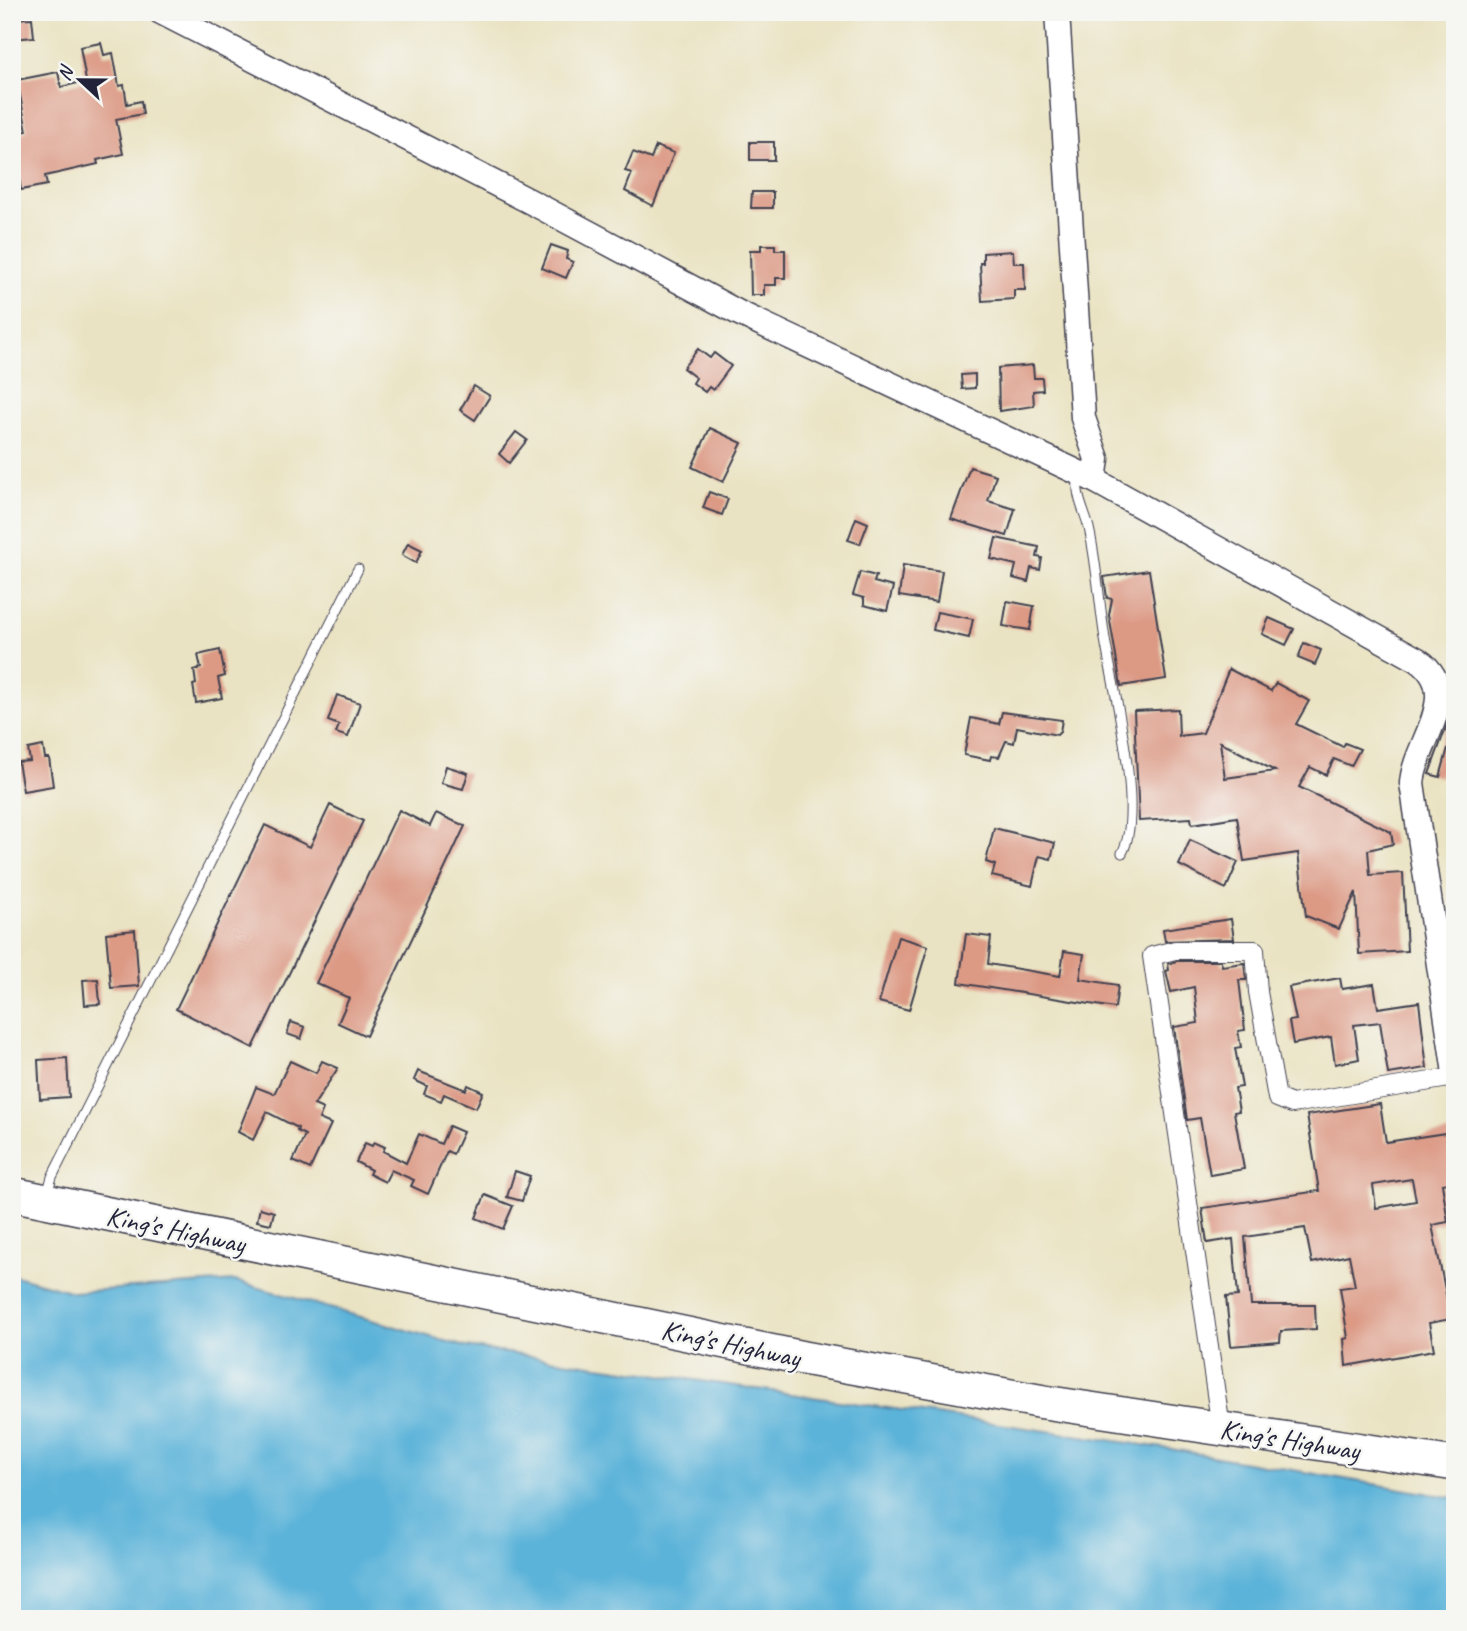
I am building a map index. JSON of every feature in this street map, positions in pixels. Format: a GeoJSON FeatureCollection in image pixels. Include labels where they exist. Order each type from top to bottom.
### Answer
{"type":"FeatureCollection","features":[{"type":"Feature","properties":{"kind":"highway","name":"King's Highway"},"geometry":{"type":"LineString","coordinates":[[12,1194],[803,1358],[1044,1402],[1455,1464]]}},
{"type":"Feature","properties":{"kind":"street"},"geometry":{"type":"LineString","coordinates":[[161,12],[537,205],[739,313],[1088,476],[1418,660],[1435,677],[1440,689],[1433,726],[1413,767],[1412,783],[1448,980],[1455,1075],[1292,1104],[1283,1102],[1277,1098],[1258,992],[1255,950],[1174,950],[1152,956],[1221,1429]]}},
{"type":"Feature","properties":{"kind":"street"},"geometry":{"type":"LineString","coordinates":[[1057,12],[1083,418],[1097,459],[1088,476]]}},
{"type":"Feature","properties":{"kind":"lane"},"geometry":{"type":"LineString","coordinates":[[1088,476],[1077,483],[1078,492],[1089,528],[1105,642],[1121,721],[1131,820],[1122,853]]}},
{"type":"Feature","properties":{"kind":"lane"},"geometry":{"type":"LineString","coordinates":[[45,1201],[58,1165],[358,569]]}},
{"type":"Feature","properties":{"kind":"water"},"geometry":{"type":"Polygon","coordinates":[[[12,1275],[73,1292],[235,1281],[466,1347],[1171,1449],[1455,1498],[1455,1619],[12,1619],[12,1275]]]}},
{"type":"Feature","properties":{"kind":"building"},"geometry":{"type":"Polygon","coordinates":[[[32,18],[34,37],[12,39],[12,19],[32,18]]]}},
{"type":"Feature","properties":{"kind":"building"},"geometry":{"type":"Polygon","coordinates":[[[101,43],[104,55],[113,53],[119,86],[124,85],[127,104],[141,101],[143,114],[116,119],[123,154],[97,160],[98,164],[45,176],[47,185],[21,190],[12,134],[27,131],[17,80],[58,72],[61,87],[86,81],[80,47],[101,43]]]}},
{"type":"Feature","properties":{"kind":"building"},"geometry":{"type":"Polygon","coordinates":[[[750,142],[774,142],[774,160],[750,160],[750,142]]]}},
{"type":"Feature","properties":{"kind":"building"},"geometry":{"type":"Polygon","coordinates":[[[656,146],[674,153],[653,206],[625,191],[632,173],[625,171],[633,152],[651,159],[656,146]]]}},
{"type":"Feature","properties":{"kind":"building"},"geometry":{"type":"Polygon","coordinates":[[[752,192],[773,192],[773,208],[751,208],[752,192]]]}},
{"type":"Feature","properties":{"kind":"building"},"geometry":{"type":"Polygon","coordinates":[[[551,245],[568,251],[566,259],[573,262],[566,278],[542,268],[551,245]]]}},
{"type":"Feature","properties":{"kind":"building"},"geometry":{"type":"Polygon","coordinates":[[[761,245],[775,245],[775,250],[785,250],[785,278],[776,278],[776,285],[764,285],[764,295],[751,295],[750,250],[761,250],[761,245]]]}},
{"type":"Feature","properties":{"kind":"building"},"geometry":{"type":"Polygon","coordinates":[[[1013,251],[1014,263],[1024,263],[1025,290],[1014,290],[1014,299],[982,301],[980,263],[983,263],[983,253],[1013,251]]]}},
{"type":"Feature","properties":{"kind":"building"},"geometry":{"type":"Polygon","coordinates":[[[698,349],[710,358],[714,353],[731,366],[713,390],[709,387],[705,392],[693,383],[696,378],[683,368],[698,349]]]}},
{"type":"Feature","properties":{"kind":"building"},"geometry":{"type":"Polygon","coordinates":[[[1033,365],[1034,378],[1042,378],[1043,390],[1033,391],[1034,406],[999,411],[998,368],[1033,365]]]}},
{"type":"Feature","properties":{"kind":"building"},"geometry":{"type":"Polygon","coordinates":[[[975,374],[975,388],[962,389],[961,375],[975,374]]]}},
{"type":"Feature","properties":{"kind":"building"},"geometry":{"type":"Polygon","coordinates":[[[474,386],[490,396],[475,420],[460,410],[474,386]]]}},
{"type":"Feature","properties":{"kind":"building"},"geometry":{"type":"Polygon","coordinates":[[[710,428],[742,443],[723,482],[692,467],[710,428]]]}},
{"type":"Feature","properties":{"kind":"building"},"geometry":{"type":"Polygon","coordinates":[[[516,432],[527,440],[509,463],[499,454],[516,432]]]}},
{"type":"Feature","properties":{"kind":"building"},"geometry":{"type":"Polygon","coordinates":[[[970,467],[996,475],[988,501],[1015,509],[1007,536],[951,519],[970,467]]]}},
{"type":"Feature","properties":{"kind":"building"},"geometry":{"type":"Polygon","coordinates":[[[709,492],[728,499],[722,515],[703,508],[709,492]]]}},
{"type":"Feature","properties":{"kind":"building"},"geometry":{"type":"Polygon","coordinates":[[[856,518],[868,523],[860,544],[848,540],[856,518]]]}},
{"type":"Feature","properties":{"kind":"building"},"geometry":{"type":"Polygon","coordinates":[[[996,538],[1039,547],[1037,557],[1042,558],[1040,570],[1031,568],[1028,582],[1013,578],[1016,565],[991,559],[996,538]]]}},
{"type":"Feature","properties":{"kind":"building"},"geometry":{"type":"Polygon","coordinates":[[[408,543],[422,550],[416,563],[402,555],[408,543]]]}},
{"type":"Feature","properties":{"kind":"building"},"geometry":{"type":"Polygon","coordinates":[[[903,565],[942,571],[937,602],[899,596],[903,565]]]}},
{"type":"Feature","properties":{"kind":"building"},"geometry":{"type":"Polygon","coordinates":[[[1149,570],[1166,679],[1121,686],[1109,615],[1112,599],[1107,598],[1104,577],[1149,570]]]}},
{"type":"Feature","properties":{"kind":"building"},"geometry":{"type":"Polygon","coordinates":[[[860,572],[876,576],[874,582],[893,587],[887,611],[864,605],[864,598],[853,595],[860,572]]]}},
{"type":"Feature","properties":{"kind":"building"},"geometry":{"type":"Polygon","coordinates":[[[1007,601],[1034,606],[1030,630],[1003,626],[1007,601]]]}},
{"type":"Feature","properties":{"kind":"building"},"geometry":{"type":"Polygon","coordinates":[[[937,612],[973,619],[969,638],[933,630],[937,612]]]}},
{"type":"Feature","properties":{"kind":"building"},"geometry":{"type":"Polygon","coordinates":[[[1269,618],[1294,629],[1286,645],[1262,634],[1269,618]]]}},
{"type":"Feature","properties":{"kind":"building"},"geometry":{"type":"Polygon","coordinates":[[[1304,643],[1321,650],[1315,665],[1298,658],[1304,643]]]}},
{"type":"Feature","properties":{"kind":"building"},"geometry":{"type":"Polygon","coordinates":[[[220,650],[225,676],[218,678],[222,698],[196,703],[193,685],[196,684],[194,670],[201,668],[198,655],[220,650]]]}},
{"type":"Feature","properties":{"kind":"building"},"geometry":{"type":"Polygon","coordinates":[[[1229,669],[1271,691],[1276,683],[1309,701],[1296,724],[1343,747],[1345,743],[1360,749],[1351,766],[1334,759],[1326,775],[1310,767],[1299,787],[1391,832],[1393,844],[1368,850],[1370,875],[1403,873],[1407,951],[1359,954],[1356,892],[1339,929],[1306,916],[1298,853],[1244,861],[1237,817],[1192,824],[1191,818],[1139,821],[1134,711],[1178,709],[1179,736],[1203,733],[1229,669]],[[1220,742],[1225,778],[1275,771],[1220,742]]]}},
{"type":"Feature","properties":{"kind":"building"},"geometry":{"type":"Polygon","coordinates":[[[337,695],[360,703],[348,737],[336,733],[339,725],[328,721],[337,695]]]}},
{"type":"Feature","properties":{"kind":"building"},"geometry":{"type":"Polygon","coordinates":[[[1002,712],[1062,720],[1060,732],[1057,735],[1017,727],[1014,743],[1006,741],[999,757],[991,756],[990,760],[964,755],[971,718],[999,724],[1002,712]]]}},
{"type":"Feature","properties":{"kind":"building"},"geometry":{"type":"Polygon","coordinates":[[[1448,722],[1455,724],[1455,750],[1448,748],[1440,777],[1429,774],[1448,722]]]}},
{"type":"Feature","properties":{"kind":"building"},"geometry":{"type":"Polygon","coordinates":[[[43,746],[45,758],[49,758],[53,786],[23,791],[18,762],[30,761],[28,749],[43,746]]]}},
{"type":"Feature","properties":{"kind":"building"},"geometry":{"type":"Polygon","coordinates":[[[446,766],[468,773],[463,789],[441,783],[446,766]]]}},
{"type":"Feature","properties":{"kind":"building"},"geometry":{"type":"Polygon","coordinates":[[[330,805],[363,821],[253,1048],[176,1009],[265,825],[310,847],[330,805]]]}},
{"type":"Feature","properties":{"kind":"building"},"geometry":{"type":"Polygon","coordinates":[[[399,810],[430,826],[436,813],[465,826],[366,1036],[338,1023],[349,998],[316,983],[399,810]]]}},
{"type":"Feature","properties":{"kind":"building"},"geometry":{"type":"Polygon","coordinates":[[[994,828],[1055,843],[1051,859],[1039,856],[1032,886],[992,876],[995,865],[986,862],[994,828]]]}},
{"type":"Feature","properties":{"kind":"building"},"geometry":{"type":"Polygon","coordinates":[[[1190,840],[1238,862],[1226,889],[1179,865],[1190,840]]]}},
{"type":"Feature","properties":{"kind":"building"},"geometry":{"type":"Polygon","coordinates":[[[1231,919],[1234,939],[1165,941],[1163,929],[1231,919]]]}},
{"type":"Feature","properties":{"kind":"building"},"geometry":{"type":"Polygon","coordinates":[[[135,930],[139,986],[111,988],[106,933],[135,930]]]}},
{"type":"Feature","properties":{"kind":"building"},"geometry":{"type":"Polygon","coordinates":[[[966,934],[991,937],[988,964],[1060,976],[1064,951],[1084,954],[1080,979],[1118,985],[1115,1008],[959,983],[966,934]]]}},
{"type":"Feature","properties":{"kind":"building"},"geometry":{"type":"Polygon","coordinates":[[[898,937],[928,946],[909,1010],[879,1002],[898,937]]]}},
{"type":"Feature","properties":{"kind":"building"},"geometry":{"type":"Polygon","coordinates":[[[1176,961],[1221,961],[1222,966],[1244,963],[1246,980],[1239,980],[1245,1030],[1238,1031],[1241,1047],[1235,1048],[1242,1087],[1235,1088],[1239,1111],[1234,1112],[1244,1169],[1210,1175],[1200,1118],[1187,1120],[1174,1027],[1198,1023],[1194,987],[1171,992],[1166,971],[1169,970],[1168,964],[1176,961]]]}},
{"type":"Feature","properties":{"kind":"building"},"geometry":{"type":"Polygon","coordinates":[[[1340,978],[1342,989],[1374,984],[1378,1008],[1419,1002],[1427,1068],[1388,1074],[1380,1022],[1354,1025],[1359,1059],[1335,1064],[1331,1037],[1293,1044],[1289,1021],[1296,1020],[1289,987],[1340,978]]]}},
{"type":"Feature","properties":{"kind":"building"},"geometry":{"type":"Polygon","coordinates":[[[98,979],[100,1004],[85,1005],[83,980],[98,979]]]}},
{"type":"Feature","properties":{"kind":"building"},"geometry":{"type":"Polygon","coordinates":[[[291,1022],[305,1027],[301,1039],[287,1034],[291,1022]]]}},
{"type":"Feature","properties":{"kind":"building"},"geometry":{"type":"Polygon","coordinates":[[[67,1058],[69,1097],[40,1099],[38,1060],[67,1058]]]}},
{"type":"Feature","properties":{"kind":"building"},"geometry":{"type":"Polygon","coordinates":[[[290,1061],[316,1073],[322,1061],[338,1068],[314,1105],[323,1109],[319,1119],[331,1124],[310,1169],[293,1161],[305,1135],[297,1131],[298,1128],[267,1112],[253,1140],[238,1132],[256,1087],[274,1094],[290,1061]]]}},
{"type":"Feature","properties":{"kind":"building"},"geometry":{"type":"Polygon","coordinates":[[[418,1071],[466,1090],[468,1085],[483,1092],[476,1108],[444,1094],[441,1101],[424,1094],[427,1086],[414,1080],[418,1071]]]}},
{"type":"Feature","properties":{"kind":"building"},"geometry":{"type":"Polygon","coordinates":[[[1380,1104],[1386,1142],[1452,1132],[1455,1182],[1442,1184],[1448,1222],[1432,1225],[1451,1319],[1429,1323],[1434,1350],[1346,1366],[1344,1339],[1348,1338],[1340,1288],[1355,1286],[1349,1255],[1312,1263],[1305,1228],[1245,1237],[1251,1305],[1315,1305],[1316,1329],[1281,1331],[1280,1342],[1231,1346],[1226,1297],[1238,1296],[1233,1239],[1207,1243],[1202,1208],[1319,1191],[1307,1115],[1380,1104]],[[1412,1179],[1373,1185],[1376,1208],[1416,1201],[1412,1179]]]}},
{"type":"Feature","properties":{"kind":"building"},"geometry":{"type":"Polygon","coordinates":[[[449,1126],[463,1132],[453,1154],[447,1151],[428,1194],[411,1186],[414,1180],[391,1170],[385,1182],[369,1174],[371,1170],[356,1162],[365,1143],[372,1146],[374,1142],[385,1147],[383,1151],[406,1163],[419,1134],[441,1144],[449,1126]]]}},
{"type":"Feature","properties":{"kind":"building"},"geometry":{"type":"Polygon","coordinates":[[[515,1171],[530,1176],[522,1201],[507,1197],[515,1171]]]}},
{"type":"Feature","properties":{"kind":"building"},"geometry":{"type":"Polygon","coordinates":[[[485,1195],[513,1206],[503,1229],[476,1218],[485,1195]]]}},
{"type":"Feature","properties":{"kind":"building"},"geometry":{"type":"Polygon","coordinates":[[[260,1208],[274,1212],[271,1224],[257,1221],[260,1208]]]}}]}
